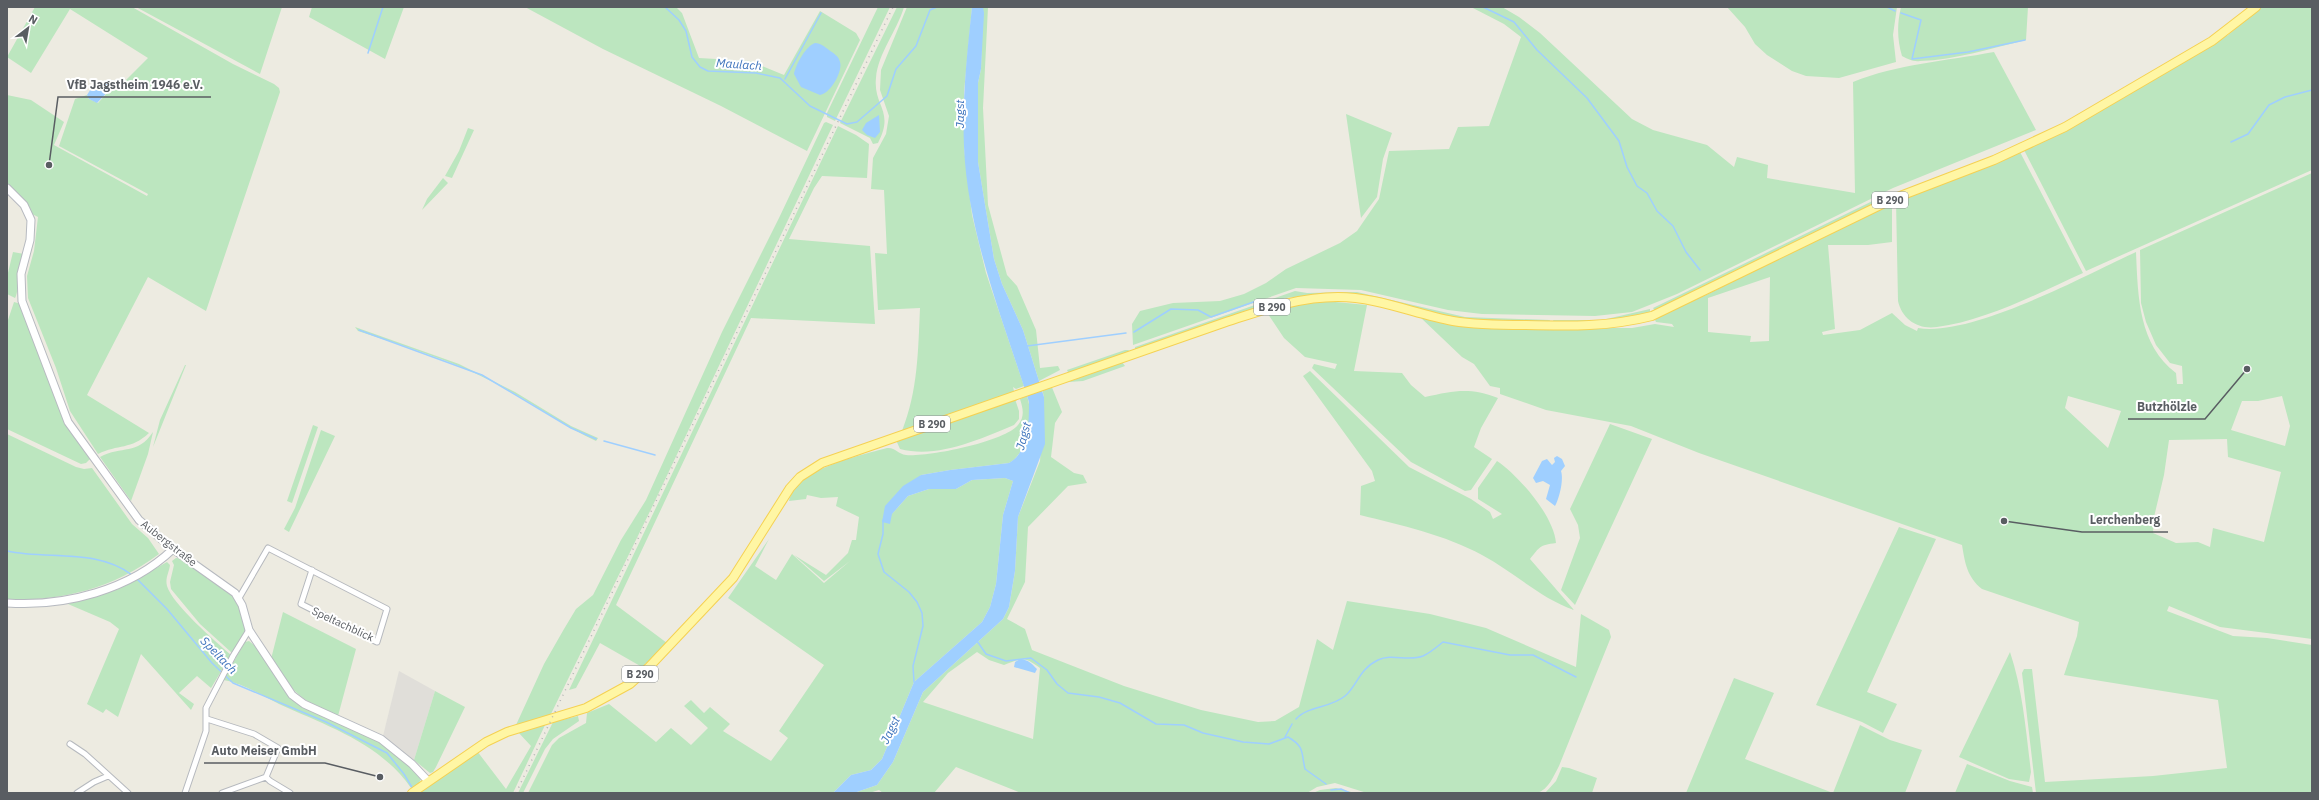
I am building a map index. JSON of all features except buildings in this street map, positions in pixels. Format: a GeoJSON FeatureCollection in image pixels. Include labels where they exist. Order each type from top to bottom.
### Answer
{"type":"FeatureCollection","features":[{"type":"Feature","properties":{"kind":"main road","name":"B 290"},"geometry":{"type":"LineString","coordinates":[[412,793],[486,742],[507,732],[586,708],[630,684],[649,667],[733,578],[790,488],[800,477],[822,463],[1050,382],[1264,310],[1306,299],[1354,298],[1453,321],[1484,324],[1597,326],[1624,324],[1652,316],[1895,198],[1994,160],[2065,127],[2212,41],[2256,7]]}},
{"type":"Feature","properties":{"kind":"street","name":"Aubergstraße"},"geometry":{"type":"LineString","coordinates":[[7,188],[24,205],[31,220],[30,240],[21,274],[22,301],[45,357],[62,410],[86,449],[129,508],[153,533],[173,549],[228,586],[239,598],[249,630],[292,695],[304,704],[380,738],[412,764],[428,781]]}},
{"type":"Feature","properties":{"kind":"street","name":"Speltachblick"},"geometry":{"type":"LineString","coordinates":[[239,598],[268,548],[312,570],[387,609],[377,642],[301,604],[312,570]]}},
{"type":"Feature","properties":{"kind":"street"},"geometry":{"type":"LineString","coordinates":[[7,603],[25,604],[67,600],[101,591],[123,582],[142,571],[173,549]]}},
{"type":"Feature","properties":{"kind":"street"},"geometry":{"type":"LineString","coordinates":[[185,793],[206,731],[206,708],[226,668],[249,630]]}},
{"type":"Feature","properties":{"kind":"street"},"geometry":{"type":"LineString","coordinates":[[207,719],[254,734],[278,748],[266,777],[222,793]]}},
{"type":"Feature","properties":{"kind":"street"},"geometry":{"type":"LineString","coordinates":[[70,744],[85,754],[128,793]]}},
{"type":"Feature","properties":{"kind":"street"},"geometry":{"type":"LineString","coordinates":[[77,793],[94,782],[108,776]]}},
{"type":"Feature","properties":{"kind":"street"},"geometry":{"type":"LineString","coordinates":[[266,777],[290,793]]}},
{"type":"Feature","properties":{"kind":"shaded area"},"geometry":{"type":"Polygon","coordinates":[[[399,671],[435,691],[414,760],[383,736],[399,671]]]}},
{"type":"Feature","properties":{"kind":"green space"},"geometry":{"type":"Polygon","coordinates":[[[35,7],[132,7],[233,64],[274,84],[279,88],[280,92],[206,311],[148,277],[87,395],[149,433],[136,442],[98,454],[70,411],[56,368],[28,298],[27,276],[34,251],[38,217],[30,213],[22,198],[7,185],[7,95],[31,100],[64,122],[54,145],[147,196],[148,194],[59,146],[75,99],[87,95],[89,99],[98,103],[118,81],[123,83],[148,58],[70,9],[31,73],[7,57],[35,7]]]}},
{"type":"Feature","properties":{"kind":"green space"},"geometry":{"type":"Polygon","coordinates":[[[136,7],[282,7],[260,74],[136,7]]]}},
{"type":"Feature","properties":{"kind":"green space"},"geometry":{"type":"Polygon","coordinates":[[[312,7],[404,7],[385,59],[309,17],[312,7]]]}},
{"type":"Feature","properties":{"kind":"green space"},"geometry":{"type":"Polygon","coordinates":[[[525,7],[676,7],[682,13],[699,58],[750,61],[784,75],[820,11],[856,33],[860,40],[807,151],[721,106],[603,49],[525,7]]]}},
{"type":"Feature","properties":{"kind":"green space"},"geometry":{"type":"Polygon","coordinates":[[[878,7],[890,7],[835,121],[827,117],[827,113],[878,7]]]}},
{"type":"Feature","properties":{"kind":"green space"},"geometry":{"type":"Polygon","coordinates":[[[897,7],[904,7],[877,69],[876,88],[884,116],[884,123],[883,132],[878,143],[873,144],[870,138],[840,123],[897,7]]]}},
{"type":"Feature","properties":{"kind":"green space"},"geometry":{"type":"Polygon","coordinates":[[[907,7],[972,7],[964,92],[964,148],[972,215],[986,273],[1024,386],[1016,389],[1013,387],[1014,391],[1004,396],[902,431],[914,386],[918,355],[920,308],[878,310],[875,253],[887,254],[884,190],[871,189],[873,158],[886,134],[889,116],[880,90],[881,70],[907,7]]]}},
{"type":"Feature","properties":{"kind":"green space"},"geometry":{"type":"Polygon","coordinates":[[[983,7],[988,7],[983,108],[988,205],[1007,275],[1017,286],[1036,330],[1040,368],[1058,366],[1060,370],[1039,381],[1023,330],[1002,284],[994,259],[978,162],[978,83],[981,69],[983,7]]]}},
{"type":"Feature","properties":{"kind":"green space"},"geometry":{"type":"Polygon","coordinates":[[[1471,7],[1502,7],[1519,17],[1540,33],[1632,119],[1653,130],[1707,145],[1734,167],[1737,157],[1768,165],[1767,178],[1855,193],[1853,82],[1904,67],[1994,52],[2036,130],[1893,188],[1677,294],[1632,312],[1595,316],[1482,314],[1448,310],[1361,290],[1296,288],[1133,345],[1132,324],[1140,311],[1173,303],[1220,301],[1244,294],[1266,283],[1286,269],[1340,243],[1357,231],[1379,199],[1389,151],[1449,149],[1458,127],[1489,126],[1521,37],[1504,24],[1471,7]]]}},
{"type":"Feature","properties":{"kind":"green space"},"geometry":{"type":"Polygon","coordinates":[[[1727,7],[1897,7],[1893,35],[1896,62],[1839,78],[1806,76],[1792,71],[1767,55],[1755,44],[1745,27],[1727,7]]]}},
{"type":"Feature","properties":{"kind":"green space"},"geometry":{"type":"Polygon","coordinates":[[[1901,7],[2028,7],[2026,40],[1960,56],[1913,61],[1902,56],[1900,50],[1898,32],[1901,7]]]}},
{"type":"Feature","properties":{"kind":"green space"},"geometry":{"type":"Polygon","coordinates":[[[2261,7],[2312,7],[2312,170],[2086,271],[2024,150],[2228,35],[2261,7]]]}},
{"type":"Feature","properties":{"kind":"green space"},"geometry":{"type":"Polygon","coordinates":[[[1346,114],[1392,133],[1383,159],[1377,197],[1361,218],[1346,114]]]}},
{"type":"Feature","properties":{"kind":"green space"},"geometry":{"type":"Polygon","coordinates":[[[826,122],[833,125],[653,505],[550,716],[516,725],[544,664],[564,629],[576,609],[593,595],[621,540],[646,500],[722,332],[779,218],[824,123],[826,122]]]}},
{"type":"Feature","properties":{"kind":"green space"},"geometry":{"type":"Polygon","coordinates":[[[838,126],[856,135],[869,144],[867,178],[822,176],[814,188],[789,239],[870,246],[875,324],[751,318],[616,605],[667,643],[642,667],[600,643],[576,688],[569,690],[838,126]]]}},
{"type":"Feature","properties":{"kind":"green space"},"geometry":{"type":"Polygon","coordinates":[[[468,128],[474,130],[452,178],[445,176],[459,151],[468,128]]]}},
{"type":"Feature","properties":{"kind":"green space"},"geometry":{"type":"Polygon","coordinates":[[[2020,152],[2083,273],[2012,305],[1974,319],[1937,327],[1923,327],[1912,322],[1903,313],[1898,301],[1896,201],[2020,152]]]}},
{"type":"Feature","properties":{"kind":"green space"},"geometry":{"type":"Polygon","coordinates":[[[2312,173],[2312,639],[2220,627],[2169,606],[2167,611],[2233,636],[2267,638],[2312,645],[2312,793],[2036,793],[2022,673],[2024,669],[2032,669],[2045,782],[2153,776],[2227,768],[2218,700],[2064,675],[2077,636],[2079,622],[1982,589],[1970,575],[1962,545],[1699,453],[1631,426],[1546,410],[1500,394],[1500,388],[1490,386],[1474,364],[1462,357],[1420,317],[1567,328],[1632,328],[1655,324],[1674,327],[1672,324],[1656,322],[1655,320],[1664,313],[1706,295],[1892,202],[1892,242],[1868,245],[1828,245],[1835,329],[1822,332],[1823,335],[1860,330],[1892,313],[1905,325],[1917,331],[1918,328],[1941,328],[1968,323],[2028,302],[2136,252],[2142,318],[2147,334],[2163,361],[2176,373],[2177,384],[2183,384],[2182,366],[2170,363],[2156,345],[2146,322],[2141,303],[2140,250],[2312,173]],[[1770,277],[1708,298],[1708,332],[1751,336],[1750,342],[1769,341],[1770,277]],[[2068,396],[2065,408],[2108,448],[2121,411],[2068,396]],[[2282,396],[2258,401],[2242,401],[2231,430],[2285,446],[2290,426],[2282,396]],[[2227,439],[2169,440],[2164,475],[2154,517],[2153,533],[2176,543],[2198,542],[2210,547],[2213,528],[2264,542],[2281,472],[2228,457],[2227,439]]]}},
{"type":"Feature","properties":{"kind":"green space"},"geometry":{"type":"Polygon","coordinates":[[[443,178],[448,183],[422,210],[427,199],[443,178]]]}},
{"type":"Feature","properties":{"kind":"green space"},"geometry":{"type":"Polygon","coordinates":[[[1891,192],[1895,192],[1894,195],[1656,312],[1653,308],[1891,192]]]}},
{"type":"Feature","properties":{"kind":"green space"},"geometry":{"type":"Polygon","coordinates":[[[13,252],[24,254],[15,298],[7,294],[7,277],[13,252]]]}},
{"type":"Feature","properties":{"kind":"green space"},"geometry":{"type":"Polygon","coordinates":[[[1295,291],[1307,293],[1357,292],[1465,317],[1550,320],[1549,323],[1472,321],[1325,294],[1286,298],[1140,349],[1135,349],[1135,347],[1295,291]]]}},
{"type":"Feature","properties":{"kind":"green space"},"geometry":{"type":"Polygon","coordinates":[[[1325,301],[1367,305],[1354,371],[1402,373],[1411,385],[1425,397],[1445,393],[1470,391],[1498,398],[1481,428],[1474,447],[1492,459],[1471,490],[1465,491],[1411,462],[1312,368],[1314,364],[1335,369],[1337,364],[1305,357],[1284,338],[1268,314],[1280,307],[1288,305],[1325,301]]]}},
{"type":"Feature","properties":{"kind":"green space"},"geometry":{"type":"Polygon","coordinates":[[[14,302],[21,304],[65,422],[90,459],[86,463],[81,464],[7,429],[7,323],[14,302]]]}},
{"type":"Feature","properties":{"kind":"green space"},"geometry":{"type":"Polygon","coordinates":[[[1650,309],[1650,314],[1619,321],[1554,322],[1553,320],[1602,320],[1650,309]]]}},
{"type":"Feature","properties":{"kind":"green space"},"geometry":{"type":"Polygon","coordinates":[[[355,327],[459,364],[515,392],[571,426],[598,438],[596,441],[505,388],[475,373],[425,353],[358,331],[355,327]]]}},
{"type":"Feature","properties":{"kind":"green space"},"geometry":{"type":"Polygon","coordinates":[[[1125,350],[1129,350],[1126,355],[1069,374],[1067,370],[1125,350]]]}},
{"type":"Feature","properties":{"kind":"green space"},"geometry":{"type":"Polygon","coordinates":[[[1122,362],[1125,366],[1083,381],[1068,382],[1122,362]]]}},
{"type":"Feature","properties":{"kind":"green space"},"geometry":{"type":"Polygon","coordinates":[[[186,365],[153,447],[160,420],[186,365]]]}},
{"type":"Feature","properties":{"kind":"green space"},"geometry":{"type":"Polygon","coordinates":[[[1310,371],[1409,467],[1471,499],[1490,512],[1493,519],[1502,514],[1478,499],[1478,488],[1497,461],[1515,476],[1525,486],[1542,509],[1554,532],[1556,543],[1540,547],[1530,559],[1574,610],[1538,592],[1494,562],[1468,548],[1422,531],[1360,515],[1361,486],[1375,481],[1372,471],[1303,376],[1310,371]]]}},
{"type":"Feature","properties":{"kind":"green space"},"geometry":{"type":"Polygon","coordinates":[[[1051,385],[1062,412],[1055,423],[1051,457],[1074,473],[1083,475],[1087,483],[1068,486],[1028,527],[1025,582],[1007,619],[1025,629],[1032,650],[1124,686],[1201,710],[1258,722],[1275,721],[1299,707],[1317,639],[1333,650],[1347,601],[1430,614],[1486,628],[1576,667],[1581,614],[1609,630],[1611,637],[1559,766],[1548,786],[1537,793],[1367,793],[1335,783],[1317,787],[1307,793],[1021,793],[956,767],[934,793],[883,793],[879,790],[869,793],[854,793],[877,785],[893,762],[923,692],[1003,619],[1009,607],[1015,571],[1018,517],[1040,461],[1044,397],[1042,389],[1051,385]],[[977,652],[948,673],[923,702],[1033,739],[1040,668],[1030,661],[1023,659],[1004,665],[989,660],[977,652]]]}},
{"type":"Feature","properties":{"kind":"green space"},"geometry":{"type":"Polygon","coordinates":[[[1027,396],[1030,414],[1028,433],[1025,443],[1016,458],[1009,463],[921,475],[892,514],[908,496],[929,489],[956,489],[972,480],[1005,478],[1013,481],[1003,515],[996,584],[990,607],[982,622],[914,682],[882,759],[871,770],[851,775],[833,793],[528,793],[552,745],[559,738],[586,723],[587,713],[609,704],[656,742],[671,728],[691,745],[708,728],[684,706],[691,700],[704,713],[710,707],[730,724],[723,731],[771,761],[788,738],[779,731],[824,665],[728,598],[769,539],[755,566],[776,580],[792,554],[824,583],[850,561],[824,581],[794,555],[826,575],[848,553],[852,540],[856,540],[859,517],[836,506],[838,497],[821,498],[807,495],[806,499],[789,501],[794,490],[804,480],[830,465],[887,448],[906,455],[931,454],[965,447],[998,437],[1018,425],[1022,419],[1023,412],[1020,399],[1027,396]]]}},
{"type":"Feature","properties":{"kind":"green space"},"geometry":{"type":"Polygon","coordinates":[[[1015,399],[1019,411],[1019,419],[1014,425],[973,441],[944,449],[914,451],[900,449],[896,440],[1015,399]]]}},
{"type":"Feature","properties":{"kind":"green space"},"geometry":{"type":"Polygon","coordinates":[[[1610,424],[1652,439],[1575,605],[1561,590],[1580,538],[1578,525],[1570,509],[1610,424]]]}},
{"type":"Feature","properties":{"kind":"green space"},"geometry":{"type":"Polygon","coordinates":[[[313,425],[318,427],[292,503],[287,501],[313,425]]]}},
{"type":"Feature","properties":{"kind":"green space"},"geometry":{"type":"Polygon","coordinates":[[[321,430],[335,436],[289,532],[284,529],[295,508],[321,430]]]}},
{"type":"Feature","properties":{"kind":"green space"},"geometry":{"type":"Polygon","coordinates":[[[153,432],[148,454],[131,501],[100,457],[115,451],[135,447],[147,439],[153,432]]]}},
{"type":"Feature","properties":{"kind":"green space"},"geometry":{"type":"Polygon","coordinates":[[[7,434],[76,467],[84,469],[92,468],[132,524],[148,538],[159,554],[124,576],[87,590],[49,598],[7,600],[7,434]]]}},
{"type":"Feature","properties":{"kind":"green space"},"geometry":{"type":"Polygon","coordinates":[[[1899,527],[1936,539],[1867,692],[1897,704],[1883,733],[1862,722],[1816,705],[1899,527]]]}},
{"type":"Feature","properties":{"kind":"green space"},"geometry":{"type":"Polygon","coordinates":[[[176,558],[186,561],[216,580],[230,592],[239,607],[246,630],[232,653],[200,624],[171,589],[170,582],[174,565],[172,561],[176,558]]]}},
{"type":"Feature","properties":{"kind":"green space"},"geometry":{"type":"Polygon","coordinates":[[[167,562],[170,565],[167,586],[177,603],[195,622],[231,655],[211,688],[197,676],[179,693],[194,704],[191,710],[141,654],[118,717],[106,709],[103,713],[87,704],[119,629],[110,622],[68,604],[119,589],[167,562]]]}},
{"type":"Feature","properties":{"kind":"green space"},"geometry":{"type":"Polygon","coordinates":[[[283,612],[356,649],[338,716],[315,705],[298,694],[285,680],[271,659],[283,612]]]}},
{"type":"Feature","properties":{"kind":"green space"},"geometry":{"type":"Polygon","coordinates":[[[249,641],[255,646],[288,693],[378,741],[419,773],[421,779],[419,783],[411,788],[398,772],[384,759],[368,747],[334,728],[279,704],[258,693],[223,680],[245,642],[249,641]]]}},
{"type":"Feature","properties":{"kind":"green space"},"geometry":{"type":"Polygon","coordinates":[[[2010,652],[2024,712],[2031,772],[2029,782],[2009,779],[1959,757],[2010,652]]]}},
{"type":"Feature","properties":{"kind":"green space"},"geometry":{"type":"Polygon","coordinates":[[[1734,678],[1774,693],[1745,759],[1833,793],[1686,793],[1734,678]]]}},
{"type":"Feature","properties":{"kind":"green space"},"geometry":{"type":"Polygon","coordinates":[[[435,691],[465,707],[436,767],[433,772],[430,773],[414,760],[435,691]]]}},
{"type":"Feature","properties":{"kind":"green space"},"geometry":{"type":"Polygon","coordinates":[[[578,716],[579,721],[553,739],[545,749],[523,793],[518,793],[553,722],[578,716]]]}},
{"type":"Feature","properties":{"kind":"green space"},"geometry":{"type":"Polygon","coordinates":[[[546,723],[513,793],[419,793],[477,751],[506,789],[531,746],[518,732],[546,723]]]}},
{"type":"Feature","properties":{"kind":"green space"},"geometry":{"type":"Polygon","coordinates":[[[1860,725],[1890,740],[1922,750],[1905,793],[1833,793],[1860,725]]]}},
{"type":"Feature","properties":{"kind":"green space"},"geometry":{"type":"Polygon","coordinates":[[[1967,764],[2010,781],[2032,787],[2033,793],[1955,793],[1967,764]]]}},
{"type":"Feature","properties":{"kind":"green space"},"geometry":{"type":"Polygon","coordinates":[[[1562,767],[1597,778],[1592,793],[1545,793],[1556,781],[1562,767]]]}},
{"type":"Feature","properties":{"kind":"green space"},"geometry":{"type":"Polygon","coordinates":[[[1336,788],[1355,793],[1313,793],[1320,790],[1336,788]]]}},
{"type":"Feature","properties":{"kind":"water"},"geometry":{"type":"Polygon","coordinates":[[[972,7],[983,7],[984,13],[981,69],[978,83],[978,162],[994,259],[1002,284],[1023,330],[1044,397],[1045,444],[1018,517],[1015,571],[1009,607],[1003,619],[923,692],[893,762],[877,785],[854,793],[833,793],[851,775],[871,770],[882,759],[914,682],[982,622],[990,607],[996,584],[1003,515],[1013,481],[1005,478],[972,480],[956,489],[929,489],[908,496],[892,514],[890,524],[882,522],[885,506],[903,486],[921,475],[1009,463],[1021,452],[1028,427],[1029,402],[979,245],[967,180],[964,147],[964,94],[972,7]]]}},
{"type":"Feature","properties":{"kind":"water"},"geometry":{"type":"Polygon","coordinates":[[[815,43],[823,45],[836,55],[840,66],[838,77],[832,87],[824,94],[820,95],[801,87],[794,74],[802,56],[808,48],[815,43]]]}},
{"type":"Feature","properties":{"kind":"water"},"geometry":{"type":"Polygon","coordinates":[[[108,80],[118,81],[97,103],[89,99],[87,95],[92,87],[108,80]]]}},
{"type":"Feature","properties":{"kind":"water"},"geometry":{"type":"Polygon","coordinates":[[[879,115],[880,132],[875,138],[867,135],[862,130],[866,123],[879,115]]]}},
{"type":"Feature","properties":{"kind":"water"},"geometry":{"type":"Polygon","coordinates":[[[1557,456],[1562,459],[1565,466],[1561,471],[1561,489],[1555,506],[1546,499],[1550,485],[1543,481],[1536,483],[1533,478],[1542,461],[1547,459],[1552,465],[1555,462],[1554,458],[1557,456]]]}},
{"type":"Feature","properties":{"kind":"water"},"geometry":{"type":"Polygon","coordinates":[[[1020,659],[1028,661],[1033,665],[1037,669],[1035,673],[1014,667],[1015,662],[1020,659]]]}},
{"type":"Feature","properties":{"kind":"waterway"},"geometry":{"type":"LineString","coordinates":[[368,53],[383,7]]}},
{"type":"Feature","properties":{"kind":"waterway","name":"Maulach"},"geometry":{"type":"LineString","coordinates":[[665,7],[679,20],[686,31],[692,57],[700,67],[708,71],[756,73],[780,78],[810,106],[847,124],[857,122],[887,96],[896,69],[916,46],[930,10],[937,7]]}},
{"type":"Feature","properties":{"kind":"waterway"},"geometry":{"type":"LineString","coordinates":[[1483,7],[1514,22],[1537,50],[1587,98],[1619,141],[1627,167],[1637,186],[1647,193],[1657,211],[1673,226],[1686,252],[1700,270]]}},
{"type":"Feature","properties":{"kind":"waterway"},"geometry":{"type":"LineString","coordinates":[[1887,7],[1895,11]]}},
{"type":"Feature","properties":{"kind":"waterway"},"geometry":{"type":"LineString","coordinates":[[785,79],[821,13]]}},
{"type":"Feature","properties":{"kind":"waterway"},"geometry":{"type":"LineString","coordinates":[[1901,13],[1921,20],[1912,59],[1968,52],[2025,40]]}},
{"type":"Feature","properties":{"kind":"waterway"},"geometry":{"type":"LineString","coordinates":[[2231,142],[2248,134],[2269,105],[2285,97],[2312,90]]}},
{"type":"Feature","properties":{"kind":"waterway"},"geometry":{"type":"LineString","coordinates":[[1134,332],[1171,309],[1198,310],[1211,317],[1259,300]]}},
{"type":"Feature","properties":{"kind":"waterway"},"geometry":{"type":"LineString","coordinates":[[359,330],[482,375],[571,428],[596,439]]}},
{"type":"Feature","properties":{"kind":"waterway"},"geometry":{"type":"LineString","coordinates":[[1027,346],[1126,333]]}},
{"type":"Feature","properties":{"kind":"waterway"},"geometry":{"type":"LineString","coordinates":[[604,441],[655,455]]}},
{"type":"Feature","properties":{"kind":"waterway"},"geometry":{"type":"LineString","coordinates":[[883,520],[883,534],[878,554],[884,572],[909,592],[917,602],[922,613],[923,626],[913,666],[914,682]]}},
{"type":"Feature","properties":{"kind":"waterway","name":"Speltach"},"geometry":{"type":"LineString","coordinates":[[7,551],[23,554],[88,558],[103,561],[132,575]]}},
{"type":"Feature","properties":{"kind":"waterway","name":"Speltach"},"geometry":{"type":"LineString","coordinates":[[137,579],[167,609],[212,663],[233,683],[326,722],[387,753],[404,774],[413,789]]}},
{"type":"Feature","properties":{"kind":"waterway"},"geometry":{"type":"LineString","coordinates":[[977,641],[986,654],[1006,661],[1031,658],[1047,670],[1057,684],[1068,693],[1099,697],[1120,703],[1156,724],[1184,725],[1203,733],[1243,742],[1269,744],[1288,737],[1300,747],[1305,769],[1326,784]]}},
{"type":"Feature","properties":{"kind":"waterway"},"geometry":{"type":"LineString","coordinates":[[1296,719],[1306,712],[1333,703],[1345,696],[1362,673],[1378,660],[1389,657],[1417,658],[1433,650],[1443,642],[1510,655],[1533,655],[1576,677]]}},
{"type":"Feature","properties":{"kind":"waterway"},"geometry":{"type":"LineString","coordinates":[[1285,737],[1292,724]]}},
{"type":"Feature","properties":{"kind":"waterway"},"geometry":{"type":"LineString","coordinates":[[1331,790],[1341,789],[1350,793]]}},
{"type":"Feature","properties":{"kind":"railway"},"geometry":{"type":"LineString","coordinates":[[516,793],[893,7]]}},
{"type":"Feature","properties":{"kind":"place","name":"VfB Jagstheim 1946 e.V."},"geometry":{"type":"Point","coordinates":[49,165]}},
{"type":"Feature","properties":{"kind":"place","name":"Butzhölzle"},"geometry":{"type":"Point","coordinates":[2247,369]}},
{"type":"Feature","properties":{"kind":"place","name":"Lerchenberg"},"geometry":{"type":"Point","coordinates":[2004,521]}},
{"type":"Feature","properties":{"kind":"place","name":"Auto Meiser GmbH"},"geometry":{"type":"Point","coordinates":[380,777]}},
{"type":"Feature","properties":{"kind":"water label","name":"Jagst"},"geometry":{"type":"Point","coordinates":[959,114]}},
{"type":"Feature","properties":{"kind":"water label","name":"Jagst"},"geometry":{"type":"Point","coordinates":[1023,436]}},
{"type":"Feature","properties":{"kind":"water label","name":"Jagst"},"geometry":{"type":"Point","coordinates":[890,730]}}]}
